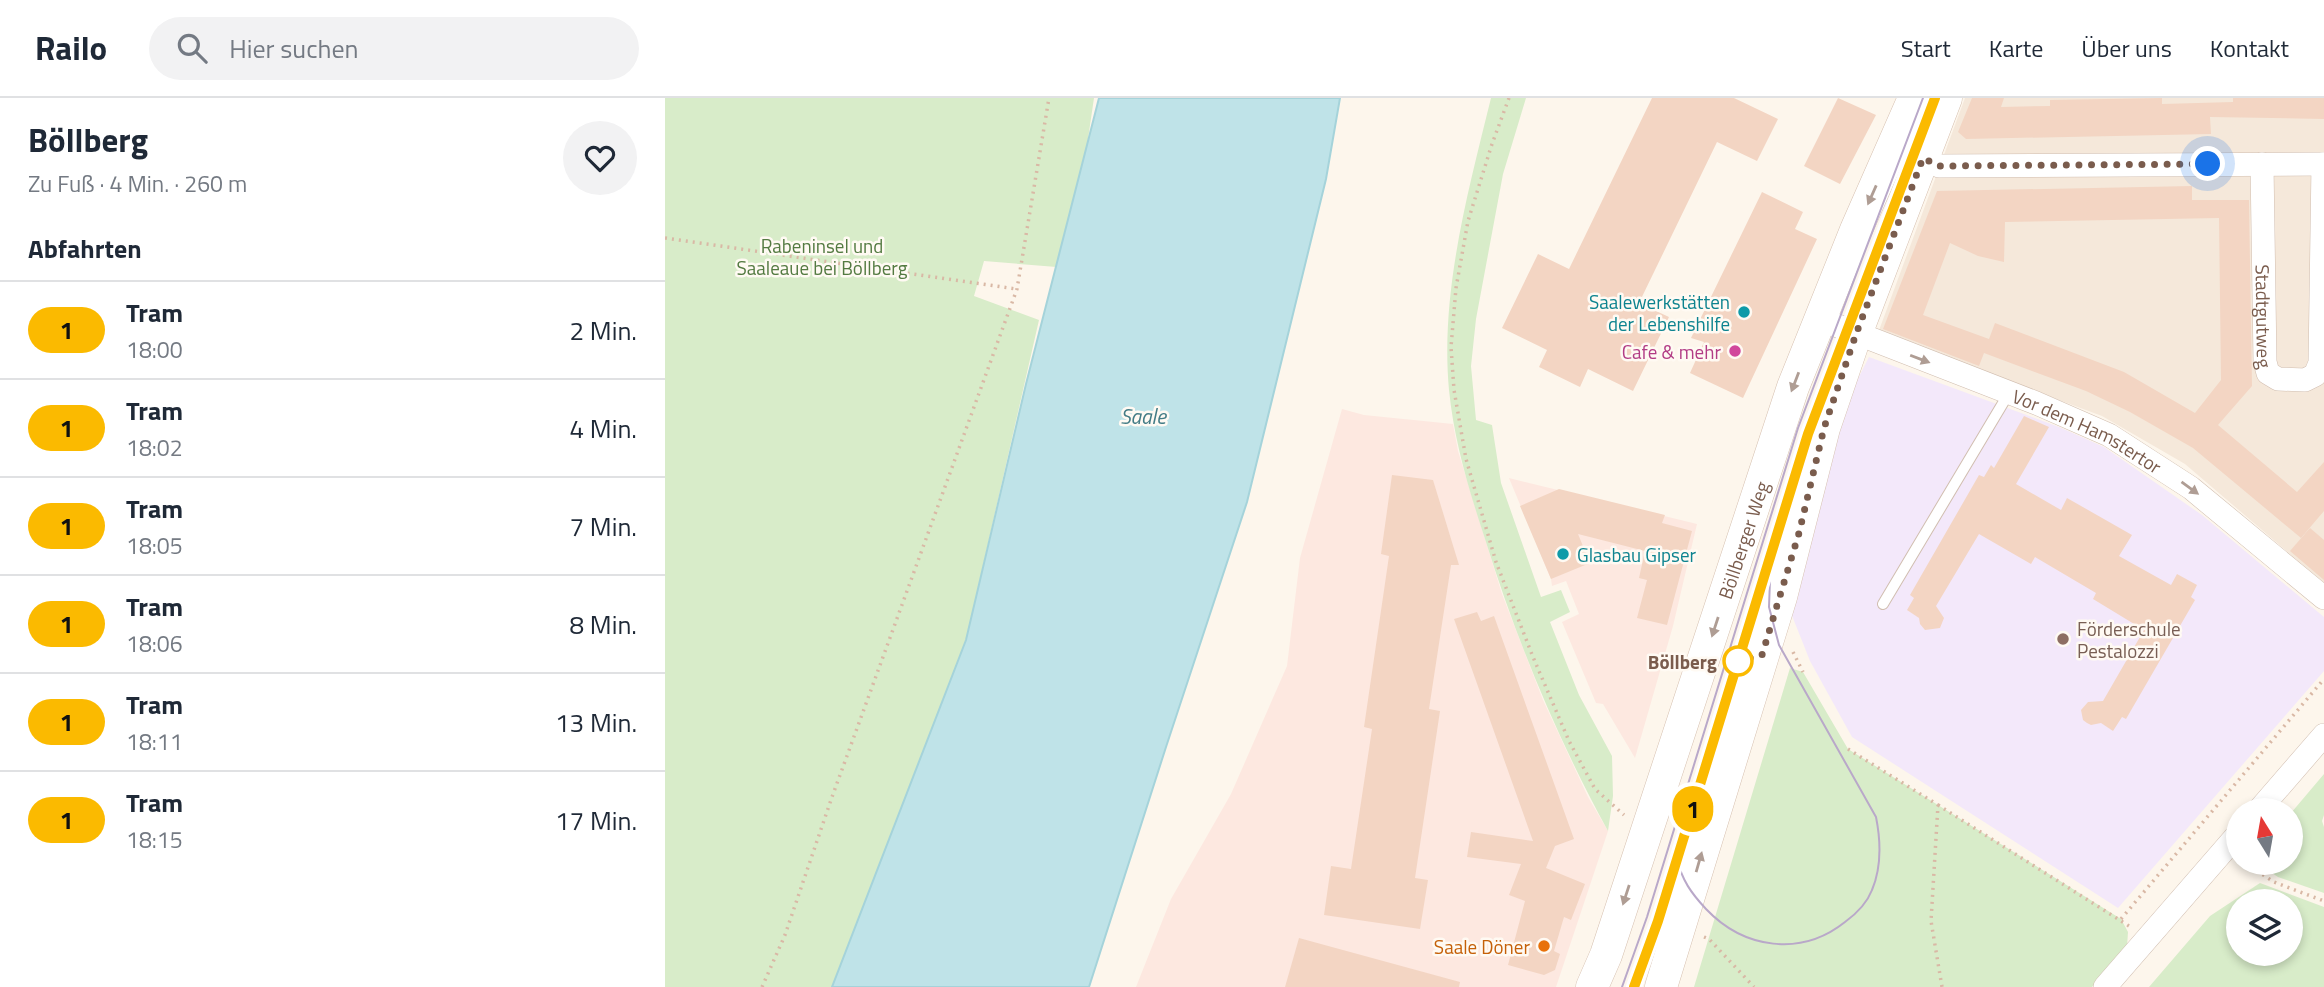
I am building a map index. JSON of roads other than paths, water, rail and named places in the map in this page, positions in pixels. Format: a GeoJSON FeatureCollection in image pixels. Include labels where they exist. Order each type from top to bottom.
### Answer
{"type":"FeatureCollection","features":[{"type":"Feature","properties":{"kind":"street","name":"Böllberger Weg"},"geometry":{"type":"LineString","coordinates":[[1592,987],[1606,955],[1793,387],[1914,98]]}},
{"type":"Feature","properties":{"kind":"street"},"geometry":{"type":"LineString","coordinates":[[1661,987],[1781,597],[1824,428],[1856,334],[1946,98]]}},
{"type":"Feature","properties":{"kind":"street","name":"Stadtgutweg"},"geometry":{"type":"LineString","coordinates":[[1923,158],[1939,166],[2262,164],[2324,164],[2319,379],[2278,379],[2268,373],[2265,362],[2262,164]]}},
{"type":"Feature","properties":{"kind":"street","name":"Vor dem Hamstertor"},"geometry":{"type":"LineString","coordinates":[[1820,319],[2109,435],[2179,480],[2324,598]]}},
{"type":"Feature","properties":{"kind":"street"},"geometry":{"type":"LineString","coordinates":[[2269,798],[2324,735]]}},
{"type":"Feature","properties":{"kind":"street"},"geometry":{"type":"LineString","coordinates":[[2105,987],[2226,848]]}},
{"type":"Feature","properties":{"kind":"lane"},"geometry":{"type":"LineString","coordinates":[[1883,604],[2009,393]]}},
{"type":"Feature","properties":{"kind":"water","name":"Saale"},"geometry":{"type":"Polygon","coordinates":[[[1099,98],[1340,98],[1326,179],[1247,502],[1089,987],[832,987],[966,640],[1026,384],[1099,98]]]}},
{"type":"Feature","properties":{"kind":"tram line"},"geometry":{"type":"LineString","coordinates":[[1622,987],[1647,917],[1798,428],[1923,98]]}},
{"type":"Feature","properties":{"kind":"tram line"},"geometry":{"type":"LineString","coordinates":[[1865,281],[1935,98]]}},
{"type":"Feature","properties":{"kind":"tram line","name":"1"},"geometry":{"type":"LineString","coordinates":[[1634,987],[1658,921],[1808,434],[1935,98]]}},
{"type":"Feature","properties":{"kind":"tram line"},"geometry":{"type":"LineString","coordinates":[[1634,987],[1658,921],[1808,434],[1836,360]]}},
{"type":"Feature","properties":{"kind":"tram line"},"geometry":{"type":"LineString","coordinates":[[1677,859],[1684,880],[1706,909],[1738,933],[1773,944],[1792,944],[1828,933],[1861,908],[1875,881],[1880,854],[1876,817],[1779,645],[1769,607],[1770,580]]}},
{"type":"Feature","properties":{"kind":"place","name":"Saalewerkstätten der Lebenshilfe"},"geometry":{"type":"Point","coordinates":[1744,312]}},
{"type":"Feature","properties":{"kind":"place","name":"Cafe & mehr"},"geometry":{"type":"Point","coordinates":[1735,351]}},
{"type":"Feature","properties":{"kind":"place","name":"Glasbau Gipser"},"geometry":{"type":"Point","coordinates":[1563,554]}},
{"type":"Feature","properties":{"kind":"place","name":"Förderschule Pestalozzi"},"geometry":{"type":"Point","coordinates":[2063,639]}},
{"type":"Feature","properties":{"kind":"place","name":"Böllberg"},"geometry":{"type":"Point","coordinates":[1738,661]}},
{"type":"Feature","properties":{"kind":"place","name":"Saale Döner"},"geometry":{"type":"Point","coordinates":[1544,946]}},
{"type":"Feature","properties":{"kind":"park label","name":"Rabeninsel und Saaleaue bei Böllberg"},"geometry":{"type":"Point","coordinates":[822,256]}}]}
